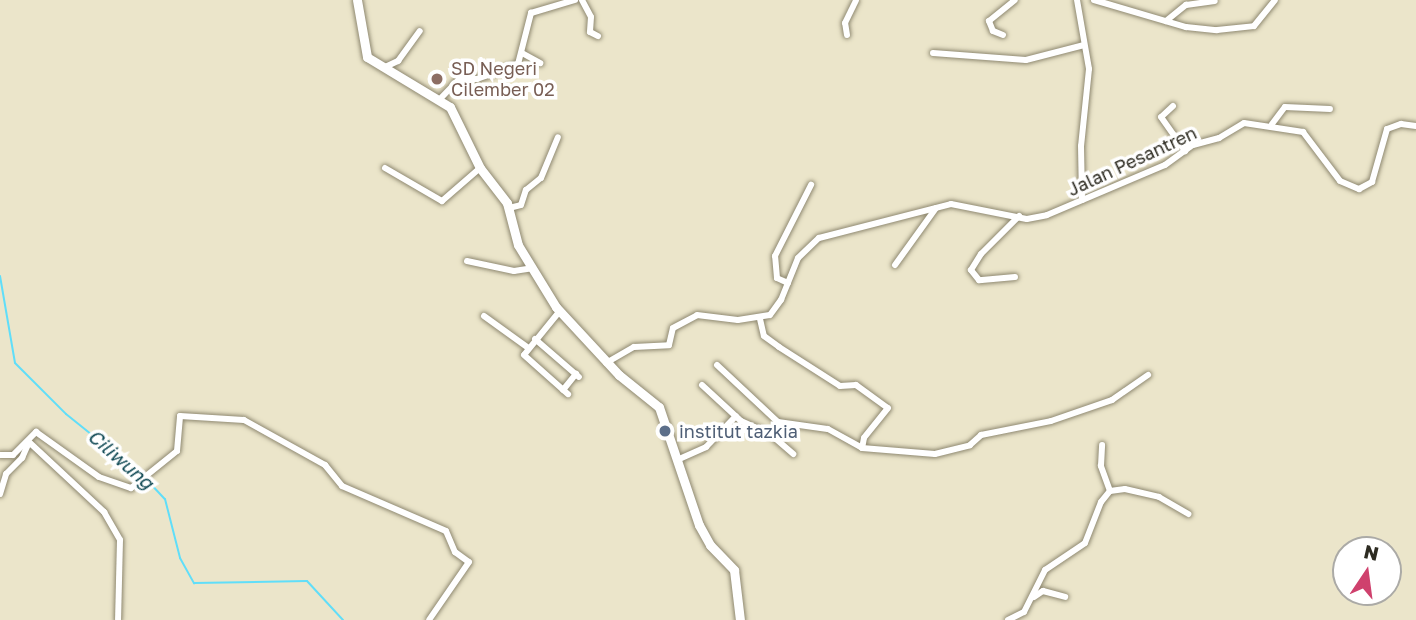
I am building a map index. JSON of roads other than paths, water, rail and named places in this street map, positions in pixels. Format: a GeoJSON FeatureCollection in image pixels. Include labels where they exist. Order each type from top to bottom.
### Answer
{"type":"FeatureCollection","features":[{"type":"Feature","properties":{"kind":"street"},"geometry":{"type":"LineString","coordinates":[[357,0],[364,50],[381,68],[439,99],[453,112],[480,168],[509,208],[517,242],[559,312],[606,363],[656,403],[703,533],[734,570],[740,620]]}},
{"type":"Feature","properties":{"kind":"street"},"geometry":{"type":"LineString","coordinates":[[439,99],[457,80],[477,79],[515,66],[522,53],[520,45],[531,13],[575,0]]}},
{"type":"Feature","properties":{"kind":"street"},"geometry":{"type":"LineString","coordinates":[[582,0],[591,17],[590,32],[598,36]]}},
{"type":"Feature","properties":{"kind":"street"},"geometry":{"type":"LineString","coordinates":[[847,35],[845,23],[856,0]]}},
{"type":"Feature","properties":{"kind":"street"},"geometry":{"type":"LineString","coordinates":[[1003,35],[993,31],[989,21],[1015,0]]}},
{"type":"Feature","properties":{"kind":"street"},"geometry":{"type":"LineString","coordinates":[[1077,0],[1089,77],[1081,146],[1082,200]]}},
{"type":"Feature","properties":{"kind":"street"},"geometry":{"type":"LineString","coordinates":[[1094,0],[1204,30],[1245,29],[1261,20],[1275,0]]}},
{"type":"Feature","properties":{"kind":"street"},"geometry":{"type":"LineString","coordinates":[[1167,21],[1186,5],[1215,1]]}},
{"type":"Feature","properties":{"kind":"street"},"geometry":{"type":"LineString","coordinates":[[381,68],[398,61],[420,32]]}},
{"type":"Feature","properties":{"kind":"street"},"geometry":{"type":"LineString","coordinates":[[933,53],[1026,60],[1084,46]]}},
{"type":"Feature","properties":{"kind":"street"},"geometry":{"type":"LineString","coordinates":[[522,53],[540,63]]}},
{"type":"Feature","properties":{"kind":"street"},"geometry":{"type":"LineString","coordinates":[[1173,106],[1160,117],[1185,151]]}},
{"type":"Feature","properties":{"kind":"street"},"geometry":{"type":"LineString","coordinates":[[1272,124],[1285,107],[1330,109]]}},
{"type":"Feature","properties":{"kind":"street","name":"Jalan Pesantren"},"geometry":{"type":"LineString","coordinates":[[760,320],[777,308],[798,258],[815,240],[958,204],[1019,216],[1047,215],[1165,165],[1185,151],[1244,123],[1295,128],[1311,137],[1335,176],[1359,189],[1372,182],[1387,129],[1416,126]]}},
{"type":"Feature","properties":{"kind":"street"},"geometry":{"type":"LineString","coordinates":[[509,208],[521,205],[525,191],[541,178],[558,137]]}},
{"type":"Feature","properties":{"kind":"street"},"geometry":{"type":"LineString","coordinates":[[385,168],[442,201],[480,168]]}},
{"type":"Feature","properties":{"kind":"street"},"geometry":{"type":"LineString","coordinates":[[788,283],[777,278],[775,256],[811,185]]}},
{"type":"Feature","properties":{"kind":"street"},"geometry":{"type":"LineString","coordinates":[[895,265],[936,208]]}},
{"type":"Feature","properties":{"kind":"street"},"geometry":{"type":"LineString","coordinates":[[1014,277],[978,280],[971,270],[981,254],[1019,216]]}},
{"type":"Feature","properties":{"kind":"street"},"geometry":{"type":"LineString","coordinates":[[467,261],[514,271],[532,268]]}},
{"type":"Feature","properties":{"kind":"street"},"geometry":{"type":"LineString","coordinates":[[534,339],[578,375],[565,392],[525,359],[527,347],[534,339],[559,312]]}},
{"type":"Feature","properties":{"kind":"street"},"geometry":{"type":"LineString","coordinates":[[606,363],[634,347],[669,345],[673,328],[697,315],[760,320],[764,336],[779,347],[840,386],[856,385],[888,408],[864,438],[862,448]]}},
{"type":"Feature","properties":{"kind":"street"},"geometry":{"type":"LineString","coordinates":[[484,316],[527,347]]}},
{"type":"Feature","properties":{"kind":"street"},"geometry":{"type":"LineString","coordinates":[[717,365],[778,422],[828,429],[862,448],[935,454],[970,446],[981,434],[1051,421],[1112,400],[1148,375]]}},
{"type":"Feature","properties":{"kind":"street"},"geometry":{"type":"LineString","coordinates":[[702,385],[736,416],[774,436],[793,454]]}},
{"type":"Feature","properties":{"kind":"street"},"geometry":{"type":"LineString","coordinates":[[0,456],[13,455],[36,432],[115,486],[137,485],[177,451],[181,415],[241,418],[325,465],[340,485],[446,531],[455,552],[469,562],[429,620]]}},
{"type":"Feature","properties":{"kind":"street"},"geometry":{"type":"LineString","coordinates":[[677,460],[706,447],[736,416]]}},
{"type":"Feature","properties":{"kind":"street"},"geometry":{"type":"LineString","coordinates":[[774,436],[778,422]]}},
{"type":"Feature","properties":{"kind":"street"},"geometry":{"type":"LineString","coordinates":[[0,494],[6,474],[22,458],[27,443]]}},
{"type":"Feature","properties":{"kind":"street"},"geometry":{"type":"LineString","coordinates":[[27,443],[104,512],[116,531],[118,620]]}},
{"type":"Feature","properties":{"kind":"street"},"geometry":{"type":"LineString","coordinates":[[1102,444],[1101,466],[1110,491]]}},
{"type":"Feature","properties":{"kind":"street"},"geometry":{"type":"LineString","coordinates":[[1008,620],[1022,614],[1045,570],[1082,547],[1101,502],[1110,491],[1125,489],[1159,497],[1188,514]]}},
{"type":"Feature","properties":{"kind":"street"},"geometry":{"type":"LineString","coordinates":[[1030,600],[1043,590],[1065,597]]}},
{"type":"Feature","properties":{"kind":"waterway","name":"Ciliwung"},"geometry":{"type":"LineString","coordinates":[[0,276],[15,363],[66,414],[143,476]]}},
{"type":"Feature","properties":{"kind":"waterway","name":"Ciliwung"},"geometry":{"type":"LineString","coordinates":[[147,480],[165,499],[180,558],[194,583],[307,581],[343,620]]}},
{"type":"Feature","properties":{"kind":"place","name":"SD Negeri Cilember 02"},"geometry":{"type":"Point","coordinates":[437,79]}},
{"type":"Feature","properties":{"kind":"place","name":"institut tazkia"},"geometry":{"type":"Point","coordinates":[665,431]}}]}
